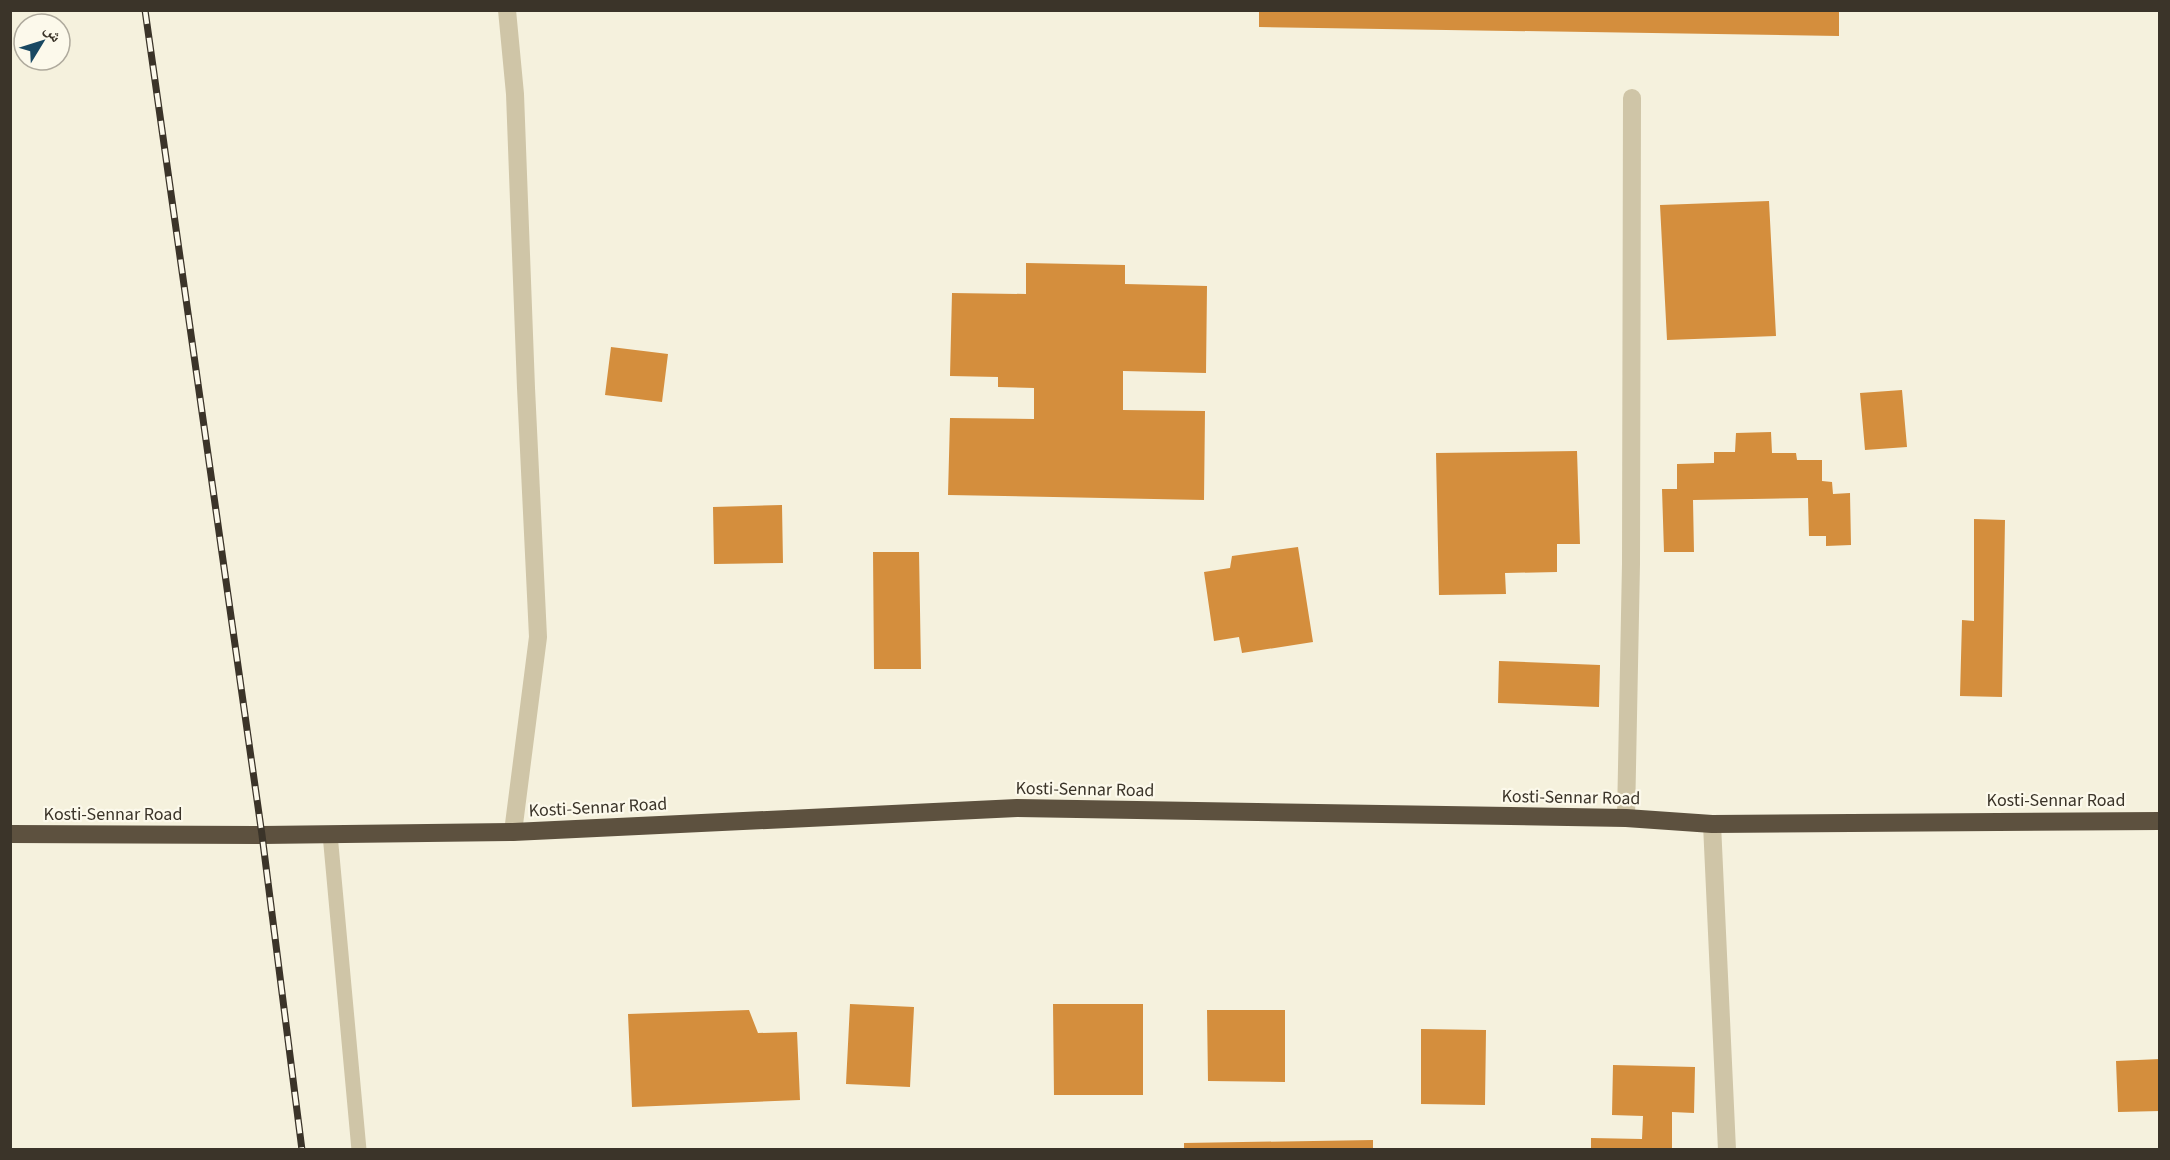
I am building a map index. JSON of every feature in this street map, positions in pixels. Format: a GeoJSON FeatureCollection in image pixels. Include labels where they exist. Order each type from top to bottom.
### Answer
{"type":"FeatureCollection","features":[{"type":"Feature","properties":{"kind":"highway","name":"Kosti-Sennar Road"},"geometry":{"type":"LineString","coordinates":[[10,834],[513,832],[1017,808],[1626,818],[1712,824],[2160,821]]}},
{"type":"Feature","properties":{"kind":"street"},"geometry":{"type":"LineString","coordinates":[[507,10],[515,94],[538,637],[513,832]]}},
{"type":"Feature","properties":{"kind":"street"},"geometry":{"type":"LineString","coordinates":[[1626,818],[1631,564],[1632,98]]}},
{"type":"Feature","properties":{"kind":"street"},"geometry":{"type":"LineString","coordinates":[[1712,824],[1727,1149]]}},
{"type":"Feature","properties":{"kind":"lane"},"geometry":{"type":"LineString","coordinates":[[330,834],[358,1149]]}},
{"type":"Feature","properties":{"kind":"building"},"geometry":{"type":"Polygon","coordinates":[[[1259,10],[1839,10],[1839,36],[1259,27],[1259,10]]]}},
{"type":"Feature","properties":{"kind":"building"},"geometry":{"type":"Polygon","coordinates":[[[1769,201],[1776,336],[1667,340],[1660,205],[1769,201]]]}},
{"type":"Feature","properties":{"kind":"building"},"geometry":{"type":"Polygon","coordinates":[[[1026,263],[1125,265],[1125,284],[1207,286],[1206,373],[1123,371],[1123,410],[1205,411],[1204,500],[948,495],[950,418],[1034,419],[1034,388],[998,387],[998,377],[950,376],[952,293],[1026,294],[1026,263]]]}},
{"type":"Feature","properties":{"kind":"building"},"geometry":{"type":"Polygon","coordinates":[[[611,347],[668,354],[662,402],[605,395],[611,347]]]}},
{"type":"Feature","properties":{"kind":"building"},"geometry":{"type":"Polygon","coordinates":[[[1902,390],[1907,447],[1865,450],[1860,393],[1902,390]]]}},
{"type":"Feature","properties":{"kind":"building"},"geometry":{"type":"Polygon","coordinates":[[[1771,432],[1772,453],[1796,453],[1797,460],[1822,460],[1822,481],[1832,482],[1833,494],[1850,493],[1851,545],[1826,546],[1826,536],[1809,536],[1808,498],[1693,500],[1694,552],[1664,552],[1662,489],[1677,489],[1677,464],[1714,463],[1714,452],[1735,452],[1736,433],[1771,432]]]}},
{"type":"Feature","properties":{"kind":"building"},"geometry":{"type":"Polygon","coordinates":[[[1577,451],[1580,544],[1557,544],[1557,572],[1505,573],[1506,594],[1439,595],[1436,453],[1577,451]]]}},
{"type":"Feature","properties":{"kind":"building"},"geometry":{"type":"Polygon","coordinates":[[[782,505],[783,563],[714,564],[713,507],[782,505]]]}},
{"type":"Feature","properties":{"kind":"building"},"geometry":{"type":"Polygon","coordinates":[[[1974,519],[2005,520],[2002,697],[1960,696],[1962,620],[1974,621],[1974,519]]]}},
{"type":"Feature","properties":{"kind":"building"},"geometry":{"type":"Polygon","coordinates":[[[1298,547],[1313,642],[1242,653],[1239,637],[1214,641],[1204,572],[1230,568],[1232,556],[1298,547]]]}},
{"type":"Feature","properties":{"kind":"building"},"geometry":{"type":"Polygon","coordinates":[[[873,552],[919,552],[921,669],[874,669],[873,552]]]}},
{"type":"Feature","properties":{"kind":"building"},"geometry":{"type":"Polygon","coordinates":[[[1499,661],[1600,665],[1599,707],[1498,703],[1499,661]]]}},
{"type":"Feature","properties":{"kind":"building"},"geometry":{"type":"Polygon","coordinates":[[[850,1004],[914,1007],[910,1087],[846,1084],[850,1004]]]}},
{"type":"Feature","properties":{"kind":"building"},"geometry":{"type":"Polygon","coordinates":[[[1053,1004],[1143,1004],[1143,1095],[1054,1095],[1053,1004]]]}},
{"type":"Feature","properties":{"kind":"building"},"geometry":{"type":"Polygon","coordinates":[[[749,1010],[758,1033],[797,1032],[800,1100],[632,1107],[628,1014],[749,1010]]]}},
{"type":"Feature","properties":{"kind":"building"},"geometry":{"type":"Polygon","coordinates":[[[1207,1010],[1285,1010],[1285,1082],[1208,1081],[1207,1010]]]}},
{"type":"Feature","properties":{"kind":"building"},"geometry":{"type":"Polygon","coordinates":[[[1421,1029],[1486,1030],[1485,1105],[1421,1104],[1421,1029]]]}},
{"type":"Feature","properties":{"kind":"building"},"geometry":{"type":"Polygon","coordinates":[[[2160,1059],[2160,1111],[2118,1112],[2116,1061],[2160,1059]]]}},
{"type":"Feature","properties":{"kind":"building"},"geometry":{"type":"Polygon","coordinates":[[[1613,1065],[1695,1067],[1694,1113],[1672,1112],[1672,1150],[1591,1150],[1591,1138],[1642,1139],[1643,1116],[1612,1115],[1613,1065]]]}},
{"type":"Feature","properties":{"kind":"building"},"geometry":{"type":"Polygon","coordinates":[[[1373,1140],[1373,1150],[1184,1150],[1184,1143],[1373,1140]]]}},
{"type":"Feature","properties":{"kind":"railway"},"geometry":{"type":"LineString","coordinates":[[145,10],[262,835],[302,1150]]}}]}
